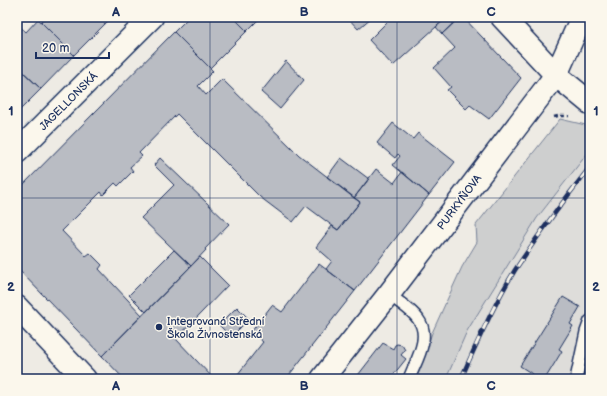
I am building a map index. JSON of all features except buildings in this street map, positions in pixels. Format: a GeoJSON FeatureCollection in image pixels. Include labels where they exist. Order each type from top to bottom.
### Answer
{"type":"FeatureCollection","features":[{"type":"Feature","properties":{"kind":"street","name":"JAGELLONSKÁ"},"geometry":{"type":"LineString","coordinates":[[17,152],[152,17]]}},
{"type":"Feature","properties":{"kind":"street"},"geometry":{"type":"LineString","coordinates":[[502,17],[556,75],[590,103]]}},
{"type":"Feature","properties":{"kind":"street","name":"PURKYŇOVA"},"geometry":{"type":"LineString","coordinates":[[322,379],[389,294],[556,75],[582,17]]}},
{"type":"Feature","properties":{"kind":"street"},"geometry":{"type":"LineString","coordinates":[[17,307],[86,379]]}},
{"type":"Feature","properties":{"kind":"lane"},"geometry":{"type":"LineString","coordinates":[[389,294],[418,318],[422,326],[423,344],[409,379]]}},
{"type":"Feature","properties":{"kind":"lane"},"geometry":{"type":"LineString","coordinates":[[576,379],[586,332],[590,321]]}},
{"type":"Feature","properties":{"kind":"shaded area"},"geometry":{"type":"Polygon","coordinates":[[[560,119],[590,126],[590,150],[537,218],[467,331],[446,379],[416,379],[432,333],[462,267],[477,242],[476,225],[560,119]]]}},
{"type":"Feature","properties":{"kind":"shaded area"},"geometry":{"type":"Polygon","coordinates":[[[590,150],[590,379],[446,379],[467,331],[537,218],[590,150]]]}},
{"type":"Feature","properties":{"kind":"railway"},"geometry":{"type":"LineString","coordinates":[[461,379],[507,283],[551,218],[590,167]]}},
{"type":"Feature","properties":{"kind":"place","name":"Integrovaná Střední Škola Živnostenská"},"geometry":{"type":"Point","coordinates":[159,327]}}]}
